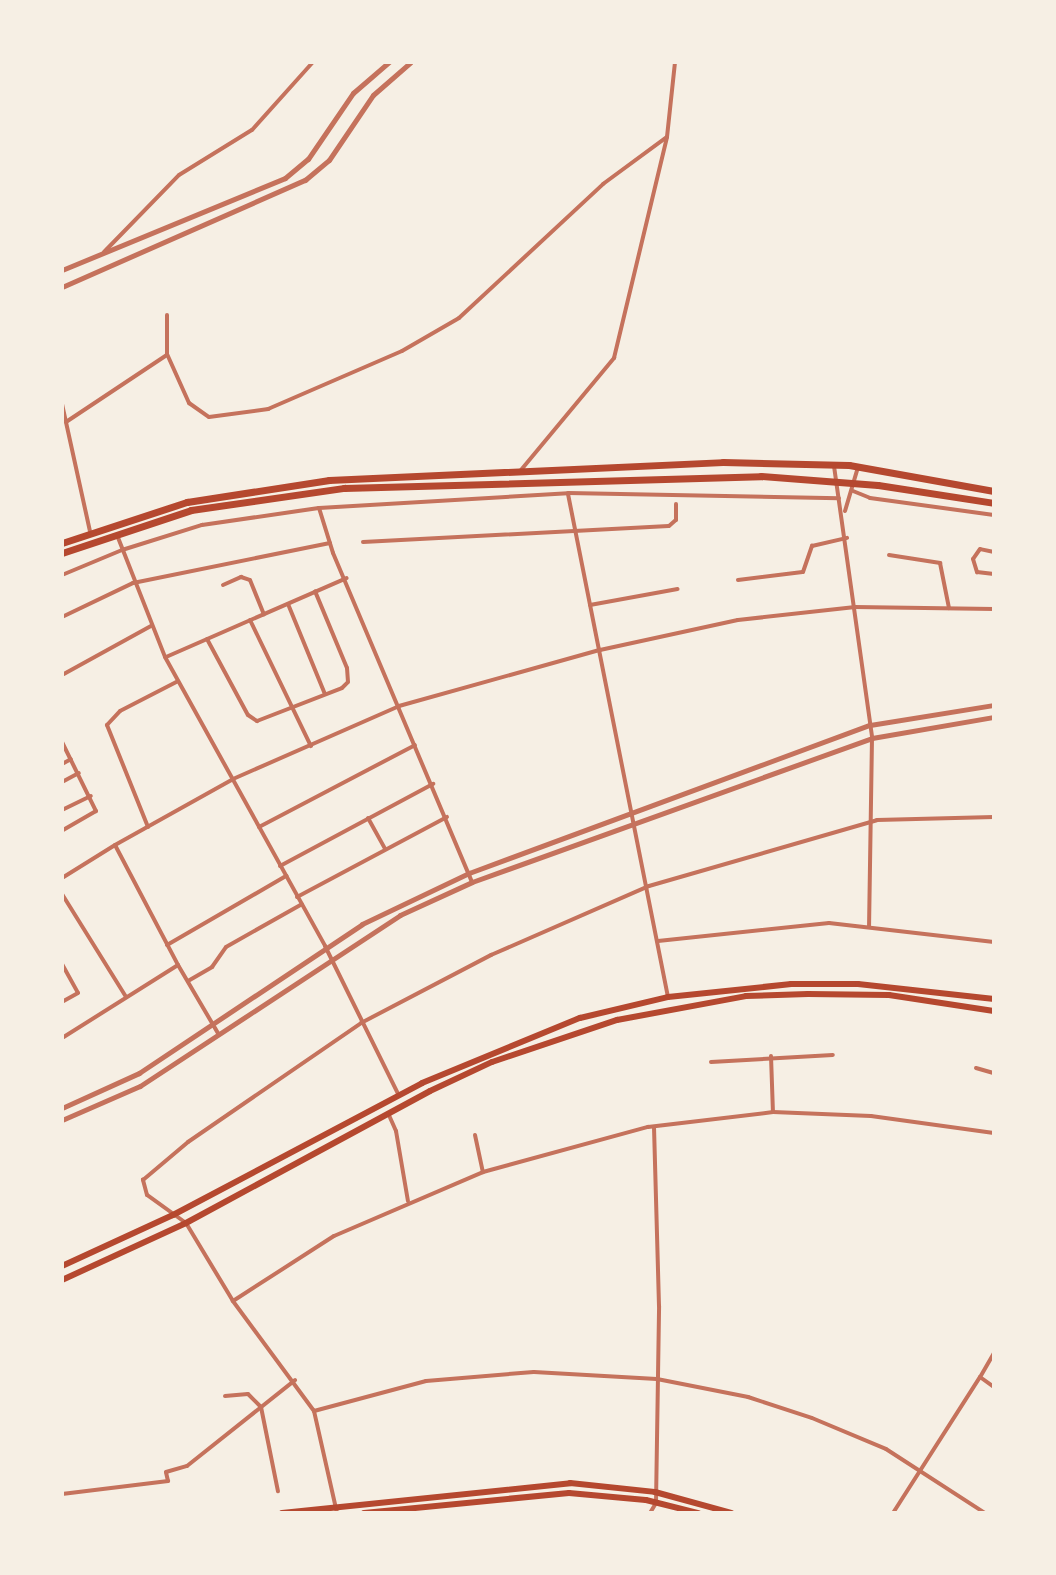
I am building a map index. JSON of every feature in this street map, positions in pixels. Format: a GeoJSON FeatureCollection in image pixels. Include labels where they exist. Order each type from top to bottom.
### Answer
{"type":"FeatureCollection","features":[{"type":"Feature","properties":{"kind":"highway"},"geometry":{"type":"LineString","coordinates":[[62,543],[90,531],[187,502],[279,485],[521,471],[682,463],[834,465],[994,491]]}},
{"type":"Feature","properties":{"kind":"highway"},"geometry":{"type":"LineString","coordinates":[[62,553],[117,532],[230,501],[344,488],[680,476],[833,483],[994,503]]}},
{"type":"Feature","properties":{"kind":"main road"},"geometry":{"type":"LineString","coordinates":[[62,1266],[173,1215],[398,1095],[475,1058],[580,1018],[668,997],[791,984],[858,984],[994,999]]}},
{"type":"Feature","properties":{"kind":"main road"},"geometry":{"type":"LineString","coordinates":[[62,1280],[186,1223],[388,1113],[480,1068],[617,1020],[746,996],[889,995],[994,1011]]}},
{"type":"Feature","properties":{"kind":"main road"},"geometry":{"type":"LineString","coordinates":[[475,1058],[480,1068]]}},
{"type":"Feature","properties":{"kind":"main road"},"geometry":{"type":"LineString","coordinates":[[282,1513],[337,1510],[532,1483],[655,1492],[731,1513]]}},
{"type":"Feature","properties":{"kind":"main road"},"geometry":{"type":"LineString","coordinates":[[364,1513],[532,1493],[610,1495],[698,1513]]}},
{"type":"Feature","properties":{"kind":"street"},"geometry":{"type":"LineString","coordinates":[[103,254],[179,175],[252,130],[313,62]]}},
{"type":"Feature","properties":{"kind":"street"},"geometry":{"type":"LineString","coordinates":[[62,270],[285,178],[308,159],[353,93],[389,62]]}},
{"type":"Feature","properties":{"kind":"street"},"geometry":{"type":"LineString","coordinates":[[62,287],[305,180],[329,160],[373,95],[411,62]]}},
{"type":"Feature","properties":{"kind":"street"},"geometry":{"type":"LineString","coordinates":[[521,471],[530,454],[571,415],[614,358],[667,137],[675,62]]}},
{"type":"Feature","properties":{"kind":"street"},"geometry":{"type":"LineString","coordinates":[[167,315],[167,354],[189,403],[209,417],[268,409],[331,384],[459,318],[603,184],[667,137]]}},
{"type":"Feature","properties":{"kind":"street"},"geometry":{"type":"LineString","coordinates":[[66,422],[167,354]]}},
{"type":"Feature","properties":{"kind":"street"},"geometry":{"type":"LineString","coordinates":[[62,404],[90,531]]}},
{"type":"Feature","properties":{"kind":"street"},"geometry":{"type":"LineString","coordinates":[[834,465],[833,483],[844,514],[872,738],[869,927]]}},
{"type":"Feature","properties":{"kind":"street"},"geometry":{"type":"LineString","coordinates":[[844,514],[855,488],[858,467]]}},
{"type":"Feature","properties":{"kind":"street"},"geometry":{"type":"LineString","coordinates":[[855,488],[870,498],[994,515]]}},
{"type":"Feature","properties":{"kind":"street"},"geometry":{"type":"LineString","coordinates":[[62,575],[122,550],[202,525],[319,508],[568,493],[839,498]]}},
{"type":"Feature","properties":{"kind":"street"},"geometry":{"type":"LineString","coordinates":[[568,493],[649,886],[668,997]]}},
{"type":"Feature","properties":{"kind":"street"},"geometry":{"type":"LineString","coordinates":[[363,542],[669,526],[676,520],[676,504]]}},
{"type":"Feature","properties":{"kind":"street"},"geometry":{"type":"LineString","coordinates":[[319,508],[330,543],[472,882]]}},
{"type":"Feature","properties":{"kind":"street"},"geometry":{"type":"LineString","coordinates":[[117,532],[133,583],[165,657],[325,946],[398,1095]]}},
{"type":"Feature","properties":{"kind":"street"},"geometry":{"type":"LineString","coordinates":[[738,580],[803,572],[812,546],[847,538]]}},
{"type":"Feature","properties":{"kind":"street"},"geometry":{"type":"LineString","coordinates":[[62,617],[133,583],[330,543]]}},
{"type":"Feature","properties":{"kind":"street"},"geometry":{"type":"LineString","coordinates":[[994,552],[980,549],[973,559],[977,572],[994,574]]}},
{"type":"Feature","properties":{"kind":"street"},"geometry":{"type":"LineString","coordinates":[[889,555],[940,563],[949,608]]}},
{"type":"Feature","properties":{"kind":"street"},"geometry":{"type":"LineString","coordinates":[[223,585],[241,577],[250,580],[264,614]]}},
{"type":"Feature","properties":{"kind":"street"},"geometry":{"type":"LineString","coordinates":[[165,657],[347,578]]}},
{"type":"Feature","properties":{"kind":"street"},"geometry":{"type":"LineString","coordinates":[[590,605],[678,589]]}},
{"type":"Feature","properties":{"kind":"street"},"geometry":{"type":"LineString","coordinates":[[207,639],[252,719],[261,722],[326,694],[346,685],[349,677],[315,591]]}},
{"type":"Feature","properties":{"kind":"street"},"geometry":{"type":"LineString","coordinates":[[288,604],[326,694]]}},
{"type":"Feature","properties":{"kind":"street"},"geometry":{"type":"LineString","coordinates":[[62,878],[233,779],[399,706],[600,650],[738,620],[855,607],[994,609]]}},
{"type":"Feature","properties":{"kind":"street"},"geometry":{"type":"LineString","coordinates":[[250,620],[311,746]]}},
{"type":"Feature","properties":{"kind":"street"},"geometry":{"type":"LineString","coordinates":[[62,675],[151,626]]}},
{"type":"Feature","properties":{"kind":"street"},"geometry":{"type":"LineString","coordinates":[[148,827],[107,725],[120,711],[178,681]]}},
{"type":"Feature","properties":{"kind":"street"},"geometry":{"type":"LineString","coordinates":[[62,1108],[103,1093],[214,1026],[325,946],[398,904],[469,873],[870,725],[994,705]]}},
{"type":"Feature","properties":{"kind":"street"},"geometry":{"type":"LineString","coordinates":[[62,1120],[140,1086],[400,915],[472,882],[635,820],[872,738],[994,717]]}},
{"type":"Feature","properties":{"kind":"street"},"geometry":{"type":"LineString","coordinates":[[62,742],[91,796],[95,813],[62,831]]}},
{"type":"Feature","properties":{"kind":"street"},"geometry":{"type":"LineString","coordinates":[[259,827],[415,745]]}},
{"type":"Feature","properties":{"kind":"street"},"geometry":{"type":"LineString","coordinates":[[62,764],[71,759]]}},
{"type":"Feature","properties":{"kind":"street"},"geometry":{"type":"LineString","coordinates":[[62,782],[79,773]]}},
{"type":"Feature","properties":{"kind":"street"},"geometry":{"type":"LineString","coordinates":[[280,866],[433,784]]}},
{"type":"Feature","properties":{"kind":"street"},"geometry":{"type":"LineString","coordinates":[[62,810],[91,796]]}},
{"type":"Feature","properties":{"kind":"street"},"geometry":{"type":"LineString","coordinates":[[297,897],[447,817]]}},
{"type":"Feature","properties":{"kind":"street"},"geometry":{"type":"LineString","coordinates":[[337,1510],[314,1411],[295,1380],[233,1301],[186,1223],[142,1188],[149,1173],[361,1023],[491,955],[649,886],[871,822],[994,817]]}},
{"type":"Feature","properties":{"kind":"street"},"geometry":{"type":"LineString","coordinates":[[368,818],[385,849]]}},
{"type":"Feature","properties":{"kind":"street"},"geometry":{"type":"LineString","coordinates":[[115,845],[167,945],[219,1035]]}},
{"type":"Feature","properties":{"kind":"street"},"geometry":{"type":"LineString","coordinates":[[167,945],[286,876]]}},
{"type":"Feature","properties":{"kind":"street"},"geometry":{"type":"LineString","coordinates":[[62,894],[126,997]]}},
{"type":"Feature","properties":{"kind":"street"},"geometry":{"type":"LineString","coordinates":[[188,981],[207,972],[226,947],[302,904]]}},
{"type":"Feature","properties":{"kind":"street"},"geometry":{"type":"LineString","coordinates":[[658,941],[829,923],[994,942]]}},
{"type":"Feature","properties":{"kind":"street"},"geometry":{"type":"LineString","coordinates":[[62,964],[77,995],[62,1002]]}},
{"type":"Feature","properties":{"kind":"street"},"geometry":{"type":"LineString","coordinates":[[62,1038],[178,965]]}},
{"type":"Feature","properties":{"kind":"street"},"geometry":{"type":"LineString","coordinates":[[62,980],[69,977]]}},
{"type":"Feature","properties":{"kind":"street"},"geometry":{"type":"LineString","coordinates":[[711,1062],[771,1056],[833,1055]]}},
{"type":"Feature","properties":{"kind":"street"},"geometry":{"type":"LineString","coordinates":[[771,1056],[773,1112]]}},
{"type":"Feature","properties":{"kind":"street"},"geometry":{"type":"LineString","coordinates":[[976,1068],[994,1073]]}},
{"type":"Feature","properties":{"kind":"street"},"geometry":{"type":"LineString","coordinates":[[233,1301],[334,1236],[408,1201],[483,1172],[654,1127],[773,1112],[871,1116],[994,1133]]}},
{"type":"Feature","properties":{"kind":"street"},"geometry":{"type":"LineString","coordinates":[[388,1113],[396,1131],[408,1201]]}},
{"type":"Feature","properties":{"kind":"street"},"geometry":{"type":"LineString","coordinates":[[650,1513],[656,1503],[654,1127]]}},
{"type":"Feature","properties":{"kind":"street"},"geometry":{"type":"LineString","coordinates":[[475,1135],[483,1172]]}},
{"type":"Feature","properties":{"kind":"street"},"geometry":{"type":"LineString","coordinates":[[893,1513],[994,1353]]}},
{"type":"Feature","properties":{"kind":"street"},"geometry":{"type":"LineString","coordinates":[[314,1411],[426,1381],[534,1372],[657,1379],[748,1397],[812,1418],[886,1449],[919,1474],[985,1513]]}},
{"type":"Feature","properties":{"kind":"street"},"geometry":{"type":"LineString","coordinates":[[980,1377],[994,1387]]}},
{"type":"Feature","properties":{"kind":"street"},"geometry":{"type":"LineString","coordinates":[[62,1494],[168,1481],[166,1472],[187,1466],[295,1380]]}},
{"type":"Feature","properties":{"kind":"street"},"geometry":{"type":"LineString","coordinates":[[225,1396],[248,1394],[261,1407],[278,1491]]}}]}
